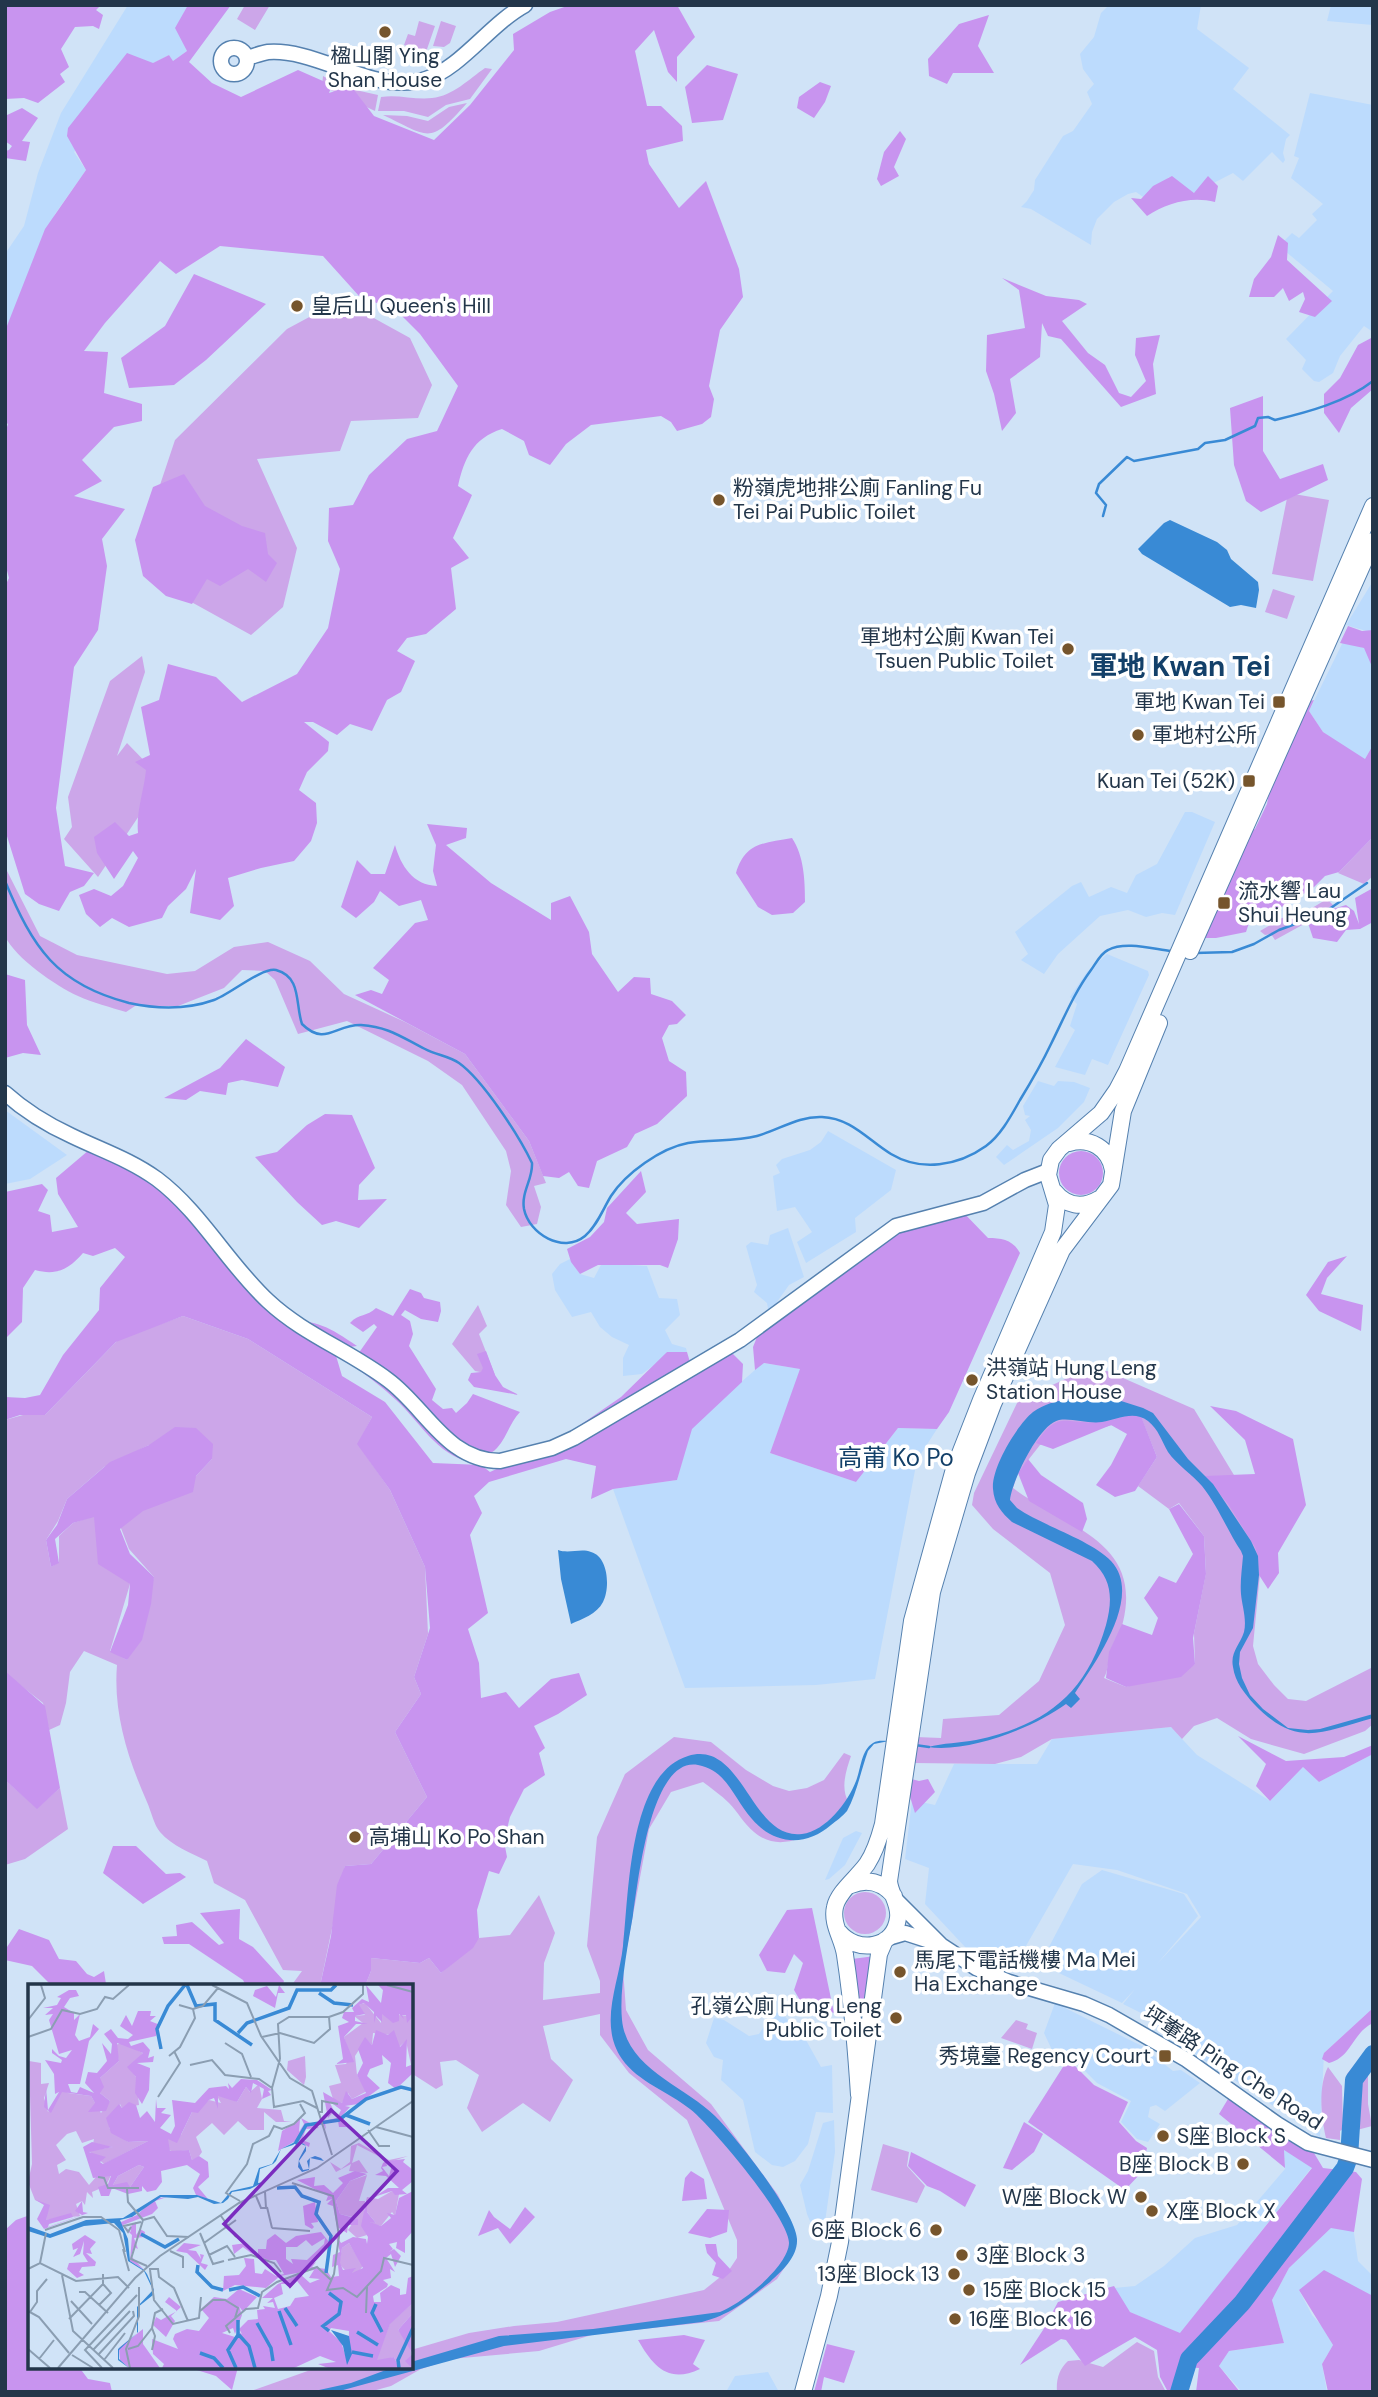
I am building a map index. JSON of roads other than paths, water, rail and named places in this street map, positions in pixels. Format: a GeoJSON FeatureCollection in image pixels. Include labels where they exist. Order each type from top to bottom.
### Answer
{"type":"FeatureCollection","features":[{"type":"Feature","properties":{"kind":"main road"},"geometry":{"type":"LineString","coordinates":[[1193,932],[1373,506]]}},
{"type":"Feature","properties":{"kind":"main road"},"geometry":{"type":"LineString","coordinates":[[803,2392],[829,2296],[840,2242],[879,1954],[898,1920],[889,1881],[912,1621],[954,1469],[1053,1232],[1057,1218],[1054,1191],[1048,1171],[1053,1156],[1101,1113],[1117,1090],[1180,961],[1373,541]]}},
{"type":"Feature","properties":{"kind":"main road"},"geometry":{"type":"LineString","coordinates":[[904,1720],[932,1592],[975,1450],[1062,1250],[1111,1185],[1123,1111],[1180,961]]}},
{"type":"Feature","properties":{"kind":"main road"},"geometry":{"type":"LineString","coordinates":[[1063,1146],[1078,1141],[1094,1144],[1106,1153],[1113,1170]]}},
{"type":"Feature","properties":{"kind":"main road"},"geometry":{"type":"LineString","coordinates":[[1054,1191],[1061,1199],[1076,1205],[1091,1203],[1101,1198]]}},
{"type":"Feature","properties":{"kind":"main road"},"geometry":{"type":"LineString","coordinates":[[859,2095],[853,2010],[845,1950],[834,1915],[835,1905],[876,1849],[900,1752]]}},
{"type":"Feature","properties":{"kind":"main road"},"geometry":{"type":"LineString","coordinates":[[851,1885],[865,1881],[874,1882],[887,1889],[895,1898]]}},
{"type":"Feature","properties":{"kind":"main road"},"geometry":{"type":"LineString","coordinates":[[838,1929],[849,1941],[859,1945],[870,1946],[886,1939]]}},
{"type":"Feature","properties":{"kind":"street"},"geometry":{"type":"LineString","coordinates":[[247,58],[275,52],[295,55],[376,79],[406,82],[425,80],[443,71],[488,31],[525,5]]}},
{"type":"Feature","properties":{"kind":"street"},"geometry":{"type":"LineString","coordinates":[[5,1093],[54,1127],[127,1160],[159,1181],[180,1200],[275,1307],[388,1380],[452,1444],[476,1458],[493,1461],[552,1448],[574,1438],[740,1340],[897,1226],[983,1203],[1048,1171]]}},
{"type":"Feature","properties":{"kind":"street","name":"坪輋路 Ping Che Road"},"geometry":{"type":"LineString","coordinates":[[895,1898],[941,1945],[990,1975],[1084,2004],[1109,2015],[1187,2060],[1308,2143],[1368,2158]]}},
{"type":"Feature","properties":{"kind":"street"},"geometry":{"type":"LineString","coordinates":[[886,1939],[908,1933],[941,1945]]}},
{"type":"Feature","properties":{"kind":"water"},"geometry":{"type":"Polygon","coordinates":[[[1170,520],[1217,542],[1227,550],[1231,559],[1258,582],[1256,608],[1241,605],[1230,607],[1142,554],[1138,549],[1170,520]]]}},
{"type":"Feature","properties":{"kind":"water"},"geometry":{"type":"Polygon","coordinates":[[[1069,1399],[1118,1400],[1153,1413],[1188,1459],[1213,1484],[1251,1541],[1258,1556],[1259,1575],[1253,1628],[1240,1652],[1239,1664],[1250,1695],[1263,1709],[1288,1728],[1308,1730],[1373,1714],[1373,1718],[1324,1732],[1297,1732],[1283,1727],[1269,1718],[1254,1704],[1238,1683],[1232,1662],[1245,1627],[1241,1589],[1243,1556],[1208,1494],[1172,1457],[1155,1428],[1143,1418],[1126,1416],[1102,1422],[1059,1420],[1051,1424],[1035,1442],[1021,1467],[1010,1500],[1028,1515],[1092,1546],[1111,1561],[1120,1575],[1122,1592],[1113,1629],[1075,1693],[1080,1699],[1071,1708],[1066,1704],[1036,1722],[1000,1737],[962,1746],[928,1747],[976,1740],[1023,1726],[1059,1703],[1074,1688],[1098,1649],[1110,1607],[1109,1590],[1104,1575],[1092,1561],[1012,1522],[999,1508],[993,1489],[993,1480],[1001,1459],[1027,1418],[1046,1405],[1069,1399]]]}},
{"type":"Feature","properties":{"kind":"water"},"geometry":{"type":"Polygon","coordinates":[[[558,1550],[591,1552],[597,1555],[605,1567],[607,1589],[600,1606],[589,1616],[571,1624],[561,1579],[558,1550]]]}},
{"type":"Feature","properties":{"kind":"water"},"geometry":{"type":"Polygon","coordinates":[[[877,1741],[889,1741],[874,1744],[868,1751],[847,1811],[821,1832],[801,1840],[780,1838],[761,1828],[723,1779],[708,1768],[698,1765],[682,1768],[668,1780],[658,1801],[643,1852],[623,1981],[621,2008],[626,2037],[646,2064],[715,2116],[776,2193],[794,2227],[797,2239],[795,2252],[784,2268],[738,2306],[702,2322],[504,2346],[336,2392],[310,2392],[351,2383],[389,2369],[413,2369],[413,2361],[499,2336],[593,2329],[720,2312],[751,2293],[781,2263],[789,2243],[786,2231],[777,2214],[731,2152],[690,2109],[636,2074],[622,2059],[615,2046],[611,2032],[612,2004],[623,1946],[635,1839],[653,1786],[668,1767],[688,1756],[707,1755],[722,1762],[735,1775],[770,1822],[785,1832],[811,1832],[828,1821],[842,1806],[858,1776],[864,1755],[869,1746],[877,1741]]]}},
{"type":"Feature","properties":{"kind":"waterway"},"geometry":{"type":"LineString","coordinates":[[1103,516],[1106,505],[1096,493],[1099,484],[1127,457],[1134,461],[1198,449],[1205,443],[1225,440],[1255,426],[1258,418],[1268,417],[1275,420],[1313,410],[1351,395],[1373,381]]}},
{"type":"Feature","properties":{"kind":"waterway"},"geometry":{"type":"LineString","coordinates":[[5,881],[26,926],[50,960],[65,974],[104,995],[150,1006],[193,1006],[214,1000],[254,977],[276,970],[294,985],[302,1024],[310,1031],[324,1034],[361,1025],[379,1028],[459,1063],[479,1082],[500,1109],[532,1163],[525,1191],[524,1209],[527,1218],[548,1239],[567,1243],[576,1241],[589,1232],[611,1196],[635,1170],[667,1150],[688,1143],[748,1138],[797,1121],[822,1117],[851,1125],[891,1154],[915,1163],[927,1165],[952,1162],[975,1153],[991,1142],[1009,1119],[1079,988],[1103,953],[1122,946],[1171,951]]}},
{"type":"Feature","properties":{"kind":"waterway"},"geometry":{"type":"LineString","coordinates":[[1195,953],[1232,952],[1254,944],[1279,930],[1322,914],[1367,883]]}},
{"type":"Feature","properties":{"kind":"waterway"},"geometry":{"type":"LineString","coordinates":[[915,1745],[929,1747]]}},
{"type":"Feature","properties":{"kind":"waterway"},"geometry":{"type":"LineString","coordinates":[[1179,2392],[1189,2359],[1242,2303],[1345,2168],[1349,2157],[1354,2080],[1373,2054]]}},
{"type":"Feature","properties":{"kind":"place","name":"楹山閣 Ying Shan House"},"geometry":{"type":"Point","coordinates":[385,32]}},
{"type":"Feature","properties":{"kind":"place","name":"皇后山 Queen's Hill"},"geometry":{"type":"Point","coordinates":[297,306]}},
{"type":"Feature","properties":{"kind":"place","name":"粉嶺虎地排公廁 Fanling Fu Tei Pai Public Toilet"},"geometry":{"type":"Point","coordinates":[719,500]}},
{"type":"Feature","properties":{"kind":"place","name":"軍地村公廁 Kwan Tei Tsuen Public Toilet"},"geometry":{"type":"Point","coordinates":[1068,649]}},
{"type":"Feature","properties":{"kind":"place","name":"軍地 Kwan Tei"},"geometry":{"type":"Point","coordinates":[1279,702]}},
{"type":"Feature","properties":{"kind":"place","name":"軍地村公所"},"geometry":{"type":"Point","coordinates":[1138,735]}},
{"type":"Feature","properties":{"kind":"place","name":"Kuan Tei (52K)"},"geometry":{"type":"Point","coordinates":[1249,781]}},
{"type":"Feature","properties":{"kind":"place","name":"流水響 Lau Shui Heung"},"geometry":{"type":"Point","coordinates":[1224,903]}},
{"type":"Feature","properties":{"kind":"place","name":"洪嶺站 Hung Leng Station House"},"geometry":{"type":"Point","coordinates":[972,1380]}},
{"type":"Feature","properties":{"kind":"place","name":"高埔山 Ko Po Shan"},"geometry":{"type":"Point","coordinates":[355,1837]}},
{"type":"Feature","properties":{"kind":"place","name":"馬尾下電話機樓 Ma Mei Ha Exchange"},"geometry":{"type":"Point","coordinates":[900,1972]}},
{"type":"Feature","properties":{"kind":"place","name":"孔嶺公廁 Hung Leng Public Toilet"},"geometry":{"type":"Point","coordinates":[896,2018]}},
{"type":"Feature","properties":{"kind":"place","name":"秀境臺 Regency Court"},"geometry":{"type":"Point","coordinates":[1165,2056]}},
{"type":"Feature","properties":{"kind":"place","name":"S座 Block S"},"geometry":{"type":"Point","coordinates":[1163,2136]}},
{"type":"Feature","properties":{"kind":"place","name":"B座 Block B"},"geometry":{"type":"Point","coordinates":[1243,2164]}},
{"type":"Feature","properties":{"kind":"place","name":"W座 Block W"},"geometry":{"type":"Point","coordinates":[1141,2197]}},
{"type":"Feature","properties":{"kind":"place","name":"X座 Block X"},"geometry":{"type":"Point","coordinates":[1152,2211]}},
{"type":"Feature","properties":{"kind":"place","name":"6座 Block 6"},"geometry":{"type":"Point","coordinates":[936,2230]}},
{"type":"Feature","properties":{"kind":"place","name":"3座 Block 3"},"geometry":{"type":"Point","coordinates":[962,2255]}},
{"type":"Feature","properties":{"kind":"place","name":"13座 Block 13"},"geometry":{"type":"Point","coordinates":[954,2274]}},
{"type":"Feature","properties":{"kind":"place","name":"15座 Block 15"},"geometry":{"type":"Point","coordinates":[969,2290]}},
{"type":"Feature","properties":{"kind":"place","name":"16座 Block 16"},"geometry":{"type":"Point","coordinates":[955,2319]}},
{"type":"Feature","properties":{"kind":"district","name":"軍地 Kwan Tei"},"geometry":{"type":"Point","coordinates":[1180,666]}},
{"type":"Feature","properties":{"kind":"district","name":"高莆 Ko Po"},"geometry":{"type":"Point","coordinates":[896,1458]}}]}
